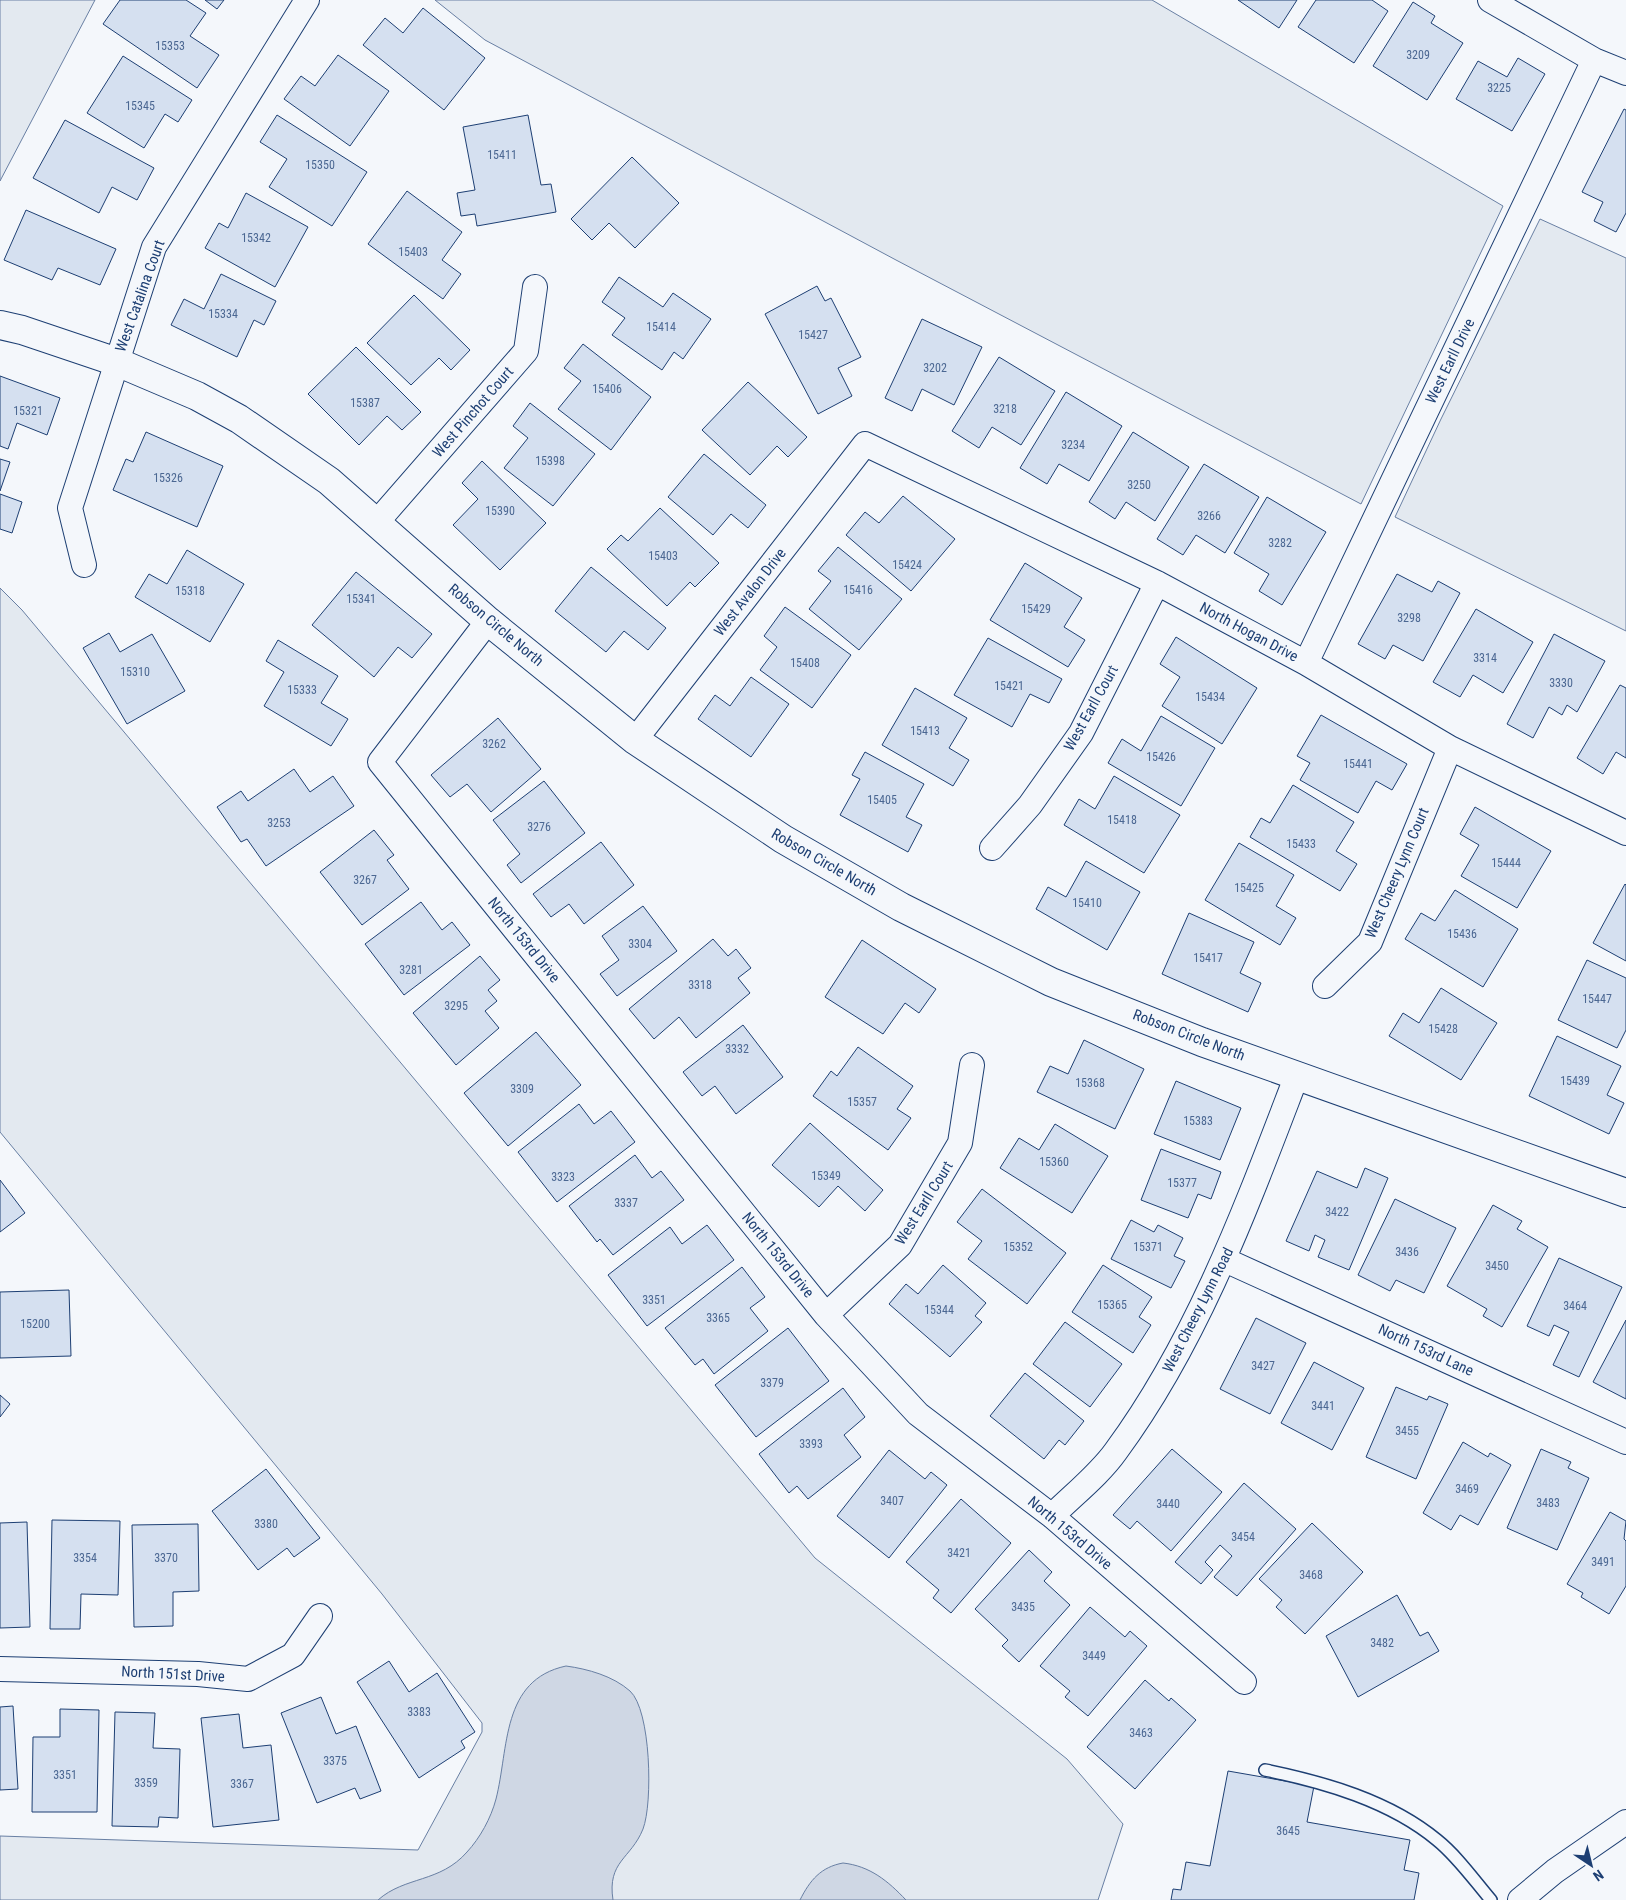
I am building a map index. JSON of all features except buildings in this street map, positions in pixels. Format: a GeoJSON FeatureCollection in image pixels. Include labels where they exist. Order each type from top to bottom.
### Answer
{"type":"FeatureCollection","features":[{"type":"Feature","properties":{"kind":"street","name":"West Catalina Court"},"geometry":{"type":"LineString","coordinates":[[84,565],[70,508],[154,247],[307,0]]}},
{"type":"Feature","properties":{"kind":"street"},"geometry":{"type":"LineString","coordinates":[[1490,0],[1594,60],[1626,73]]}},
{"type":"Feature","properties":{"kind":"street","name":"West Earll Drive"},"geometry":{"type":"LineString","coordinates":[[1306,663],[1594,60]]}},
{"type":"Feature","properties":{"kind":"street","name":"West Pinchot Court"},"geometry":{"type":"LineString","coordinates":[[377,522],[526,351],[536,287]]}},
{"type":"Feature","properties":{"kind":"street","name":"Robson Circle North"},"geometry":{"type":"LineString","coordinates":[[0,325],[22,330],[117,362],[197,396],[239,420],[329,481],[488,620],[635,740],[784,839],[878,894],[1051,982],[1202,1042],[1626,1193]]}},
{"type":"Feature","properties":{"kind":"street","name":"North Hogan Drive"},"geometry":{"type":"LineString","coordinates":[[865,444],[1157,583],[1306,663],[1450,748],[1626,833]]}},
{"type":"Feature","properties":{"kind":"street","name":"West Avalon Drive"},"geometry":{"type":"LineString","coordinates":[[635,740],[865,444]]}},
{"type":"Feature","properties":{"kind":"street","name":"West Earll Court"},"geometry":{"type":"LineString","coordinates":[[992,848],[1030,805],[1081,733],[1157,583]]}},
{"type":"Feature","properties":{"kind":"street","name":"North 153rd Drive"},"geometry":{"type":"LineString","coordinates":[[488,620],[380,762],[826,1315],[918,1414],[1052,1516],[1244,1682]]}},
{"type":"Feature","properties":{"kind":"street","name":"West Cheery Lynn Court"},"geometry":{"type":"LineString","coordinates":[[1325,986],[1370,942],[1450,748]]}},
{"type":"Feature","properties":{"kind":"street","name":"West Earll Court"},"geometry":{"type":"LineString","coordinates":[[826,1315],[900,1245],[960,1143],[972,1065]]}},
{"type":"Feature","properties":{"kind":"street","name":"West Cheery Lynn Road"},"geometry":{"type":"LineString","coordinates":[[1052,1516],[1115,1453],[1159,1388],[1225,1260],[1298,1075]]}},
{"type":"Feature","properties":{"kind":"street","name":"North 153rd Lane"},"geometry":{"type":"LineString","coordinates":[[1225,1260],[1626,1442]]}},
{"type":"Feature","properties":{"kind":"street","name":"North 151st Drive"},"geometry":{"type":"LineString","coordinates":[[0,1669],[198,1674],[248,1679],[293,1655],[320,1616]]}},
{"type":"Feature","properties":{"kind":"street"},"geometry":{"type":"LineString","coordinates":[[1520,1900],[1555,1870],[1626,1822]]}},
{"type":"Feature","properties":{"kind":"lane"},"geometry":{"type":"LineString","coordinates":[[1265,1770],[1314,1780],[1344,1790],[1418,1826],[1439,1841],[1490,1900]]}},
{"type":"Feature","properties":{"kind":"shaded area"},"geometry":{"type":"Polygon","coordinates":[[[0,0],[95,0],[0,181],[0,0]]]}},
{"type":"Feature","properties":{"kind":"shaded area"},"geometry":{"type":"Polygon","coordinates":[[[435,0],[1152,0],[1503,206],[1361,504],[896,260],[485,40],[435,0]]]}},
{"type":"Feature","properties":{"kind":"shaded area"},"geometry":{"type":"Polygon","coordinates":[[[1540,219],[1626,258],[1626,631],[1395,517],[1441,419],[1540,219]]]}},
{"type":"Feature","properties":{"kind":"shaded area"},"geometry":{"type":"Polygon","coordinates":[[[0,588],[22,610],[815,1558],[1067,1759],[1123,1824],[1098,1900],[0,1900],[0,1836],[418,1850],[482,1732],[482,1723],[382,1594],[0,1132],[0,588]]]}},
{"type":"Feature","properties":{"kind":"shaded area"},"geometry":{"type":"Polygon","coordinates":[[[566,1666],[600,1674],[616,1681],[630,1691],[637,1701],[646,1736],[649,1779],[646,1816],[638,1839],[621,1861],[613,1877],[613,1900],[378,1900],[388,1892],[446,1869],[457,1862],[472,1846],[494,1806],[507,1738],[519,1701],[529,1686],[545,1674],[566,1666]]]}},
{"type":"Feature","properties":{"kind":"shaded area"},"geometry":{"type":"Polygon","coordinates":[[[843,1863],[862,1867],[878,1875],[906,1900],[800,1900],[817,1875],[828,1868],[843,1863]]]}}]}
